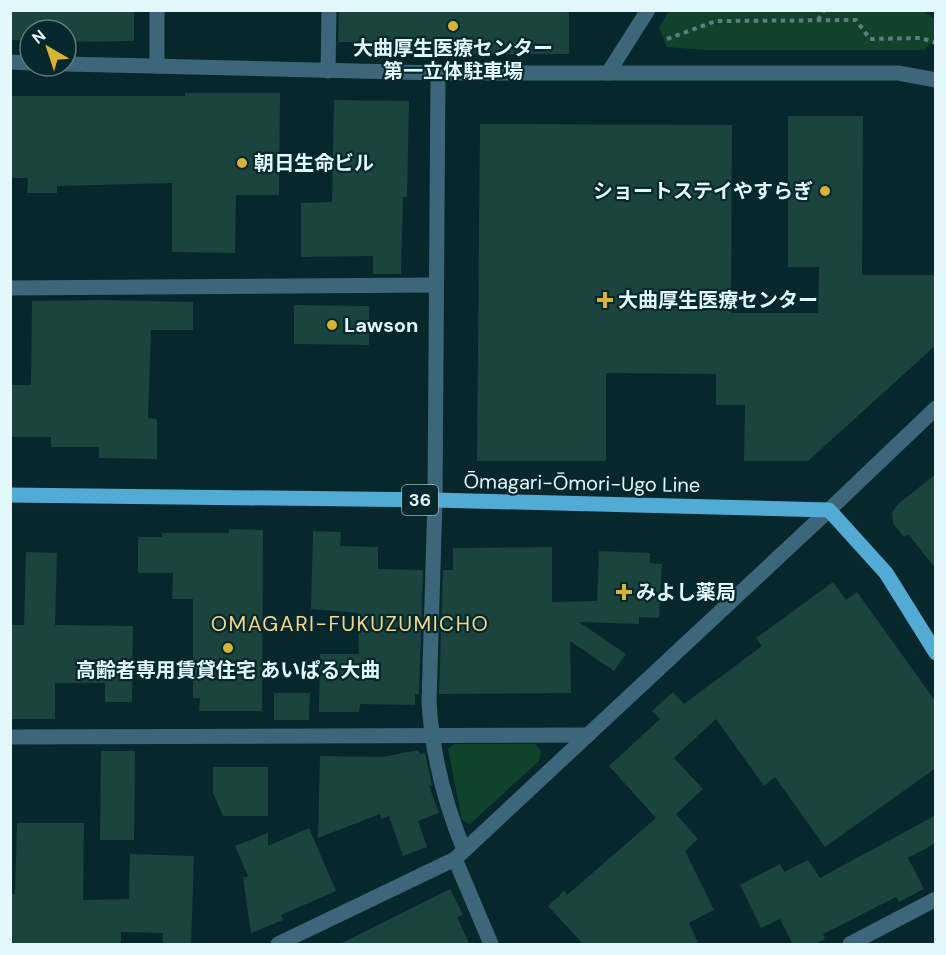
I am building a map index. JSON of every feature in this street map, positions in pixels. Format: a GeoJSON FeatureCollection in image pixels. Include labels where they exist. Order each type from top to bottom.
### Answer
{"type":"FeatureCollection","features":[{"type":"Feature","properties":{"kind":"main road","name":"Ōmagari-Ōmori-Ugo Line"},"geometry":{"type":"LineString","coordinates":[[10,495],[435,500],[829,510]]}},
{"type":"Feature","properties":{"kind":"main road"},"geometry":{"type":"LineString","coordinates":[[829,510],[886,573],[936,653]]}},
{"type":"Feature","properties":{"kind":"street"},"geometry":{"type":"LineString","coordinates":[[157,10],[157,66]]}},
{"type":"Feature","properties":{"kind":"street"},"geometry":{"type":"LineString","coordinates":[[328,71],[329,10]]}},
{"type":"Feature","properties":{"kind":"street"},"geometry":{"type":"LineString","coordinates":[[608,73],[648,10]]}},
{"type":"Feature","properties":{"kind":"street"},"geometry":{"type":"LineString","coordinates":[[78,64],[438,73],[898,73],[935,78]]}},
{"type":"Feature","properties":{"kind":"street"},"geometry":{"type":"LineString","coordinates":[[438,73],[435,500],[429,702],[431,735],[460,854],[491,945]]}},
{"type":"Feature","properties":{"kind":"street"},"geometry":{"type":"LineString","coordinates":[[10,288],[436,285]]}},
{"type":"Feature","properties":{"kind":"street"},"geometry":{"type":"LineString","coordinates":[[278,945],[460,854],[936,408]]}},
{"type":"Feature","properties":{"kind":"street"},"geometry":{"type":"LineString","coordinates":[[10,737],[588,735]]}},
{"type":"Feature","properties":{"kind":"street"},"geometry":{"type":"LineString","coordinates":[[850,945],[936,899]]}},
{"type":"Feature","properties":{"kind":"path"},"geometry":{"type":"LineString","coordinates":[[818,20],[824,10]]}},
{"type":"Feature","properties":{"kind":"path"},"geometry":{"type":"LineString","coordinates":[[667,39],[716,21],[856,20],[870,39],[921,38],[936,43]]}},
{"type":"Feature","properties":{"kind":"green space"},"geometry":{"type":"Polygon","coordinates":[[[669,11],[923,11],[936,19],[935,39],[924,50],[704,50],[667,47],[659,27],[669,11]]]}},
{"type":"Feature","properties":{"kind":"green space"},"geometry":{"type":"Polygon","coordinates":[[[454,744],[535,744],[541,751],[539,761],[470,824],[462,820],[448,749],[454,744]]]}},
{"type":"Feature","properties":{"kind":"building"},"geometry":{"type":"Polygon","coordinates":[[[10,10],[134,10],[134,41],[78,42],[78,18],[18,18],[18,40],[10,40],[10,10]]]}},
{"type":"Feature","properties":{"kind":"building","name":"大曲厚生医療センター 第一立体駐車場"},"geometry":{"type":"Polygon","coordinates":[[[339,10],[569,10],[569,54],[358,54],[358,42],[338,42],[339,10]]]}},
{"type":"Feature","properties":{"kind":"building"},"geometry":{"type":"Polygon","coordinates":[[[185,93],[280,93],[279,195],[236,195],[235,253],[172,252],[172,183],[57,186],[57,193],[27,193],[28,178],[10,178],[12,96],[185,96],[185,93]]]}},
{"type":"Feature","properties":{"kind":"building"},"geometry":{"type":"Polygon","coordinates":[[[334,100],[409,101],[407,197],[403,197],[401,274],[373,274],[373,256],[301,257],[301,203],[332,202],[334,100]]]}},
{"type":"Feature","properties":{"kind":"building"},"geometry":{"type":"Polygon","coordinates":[[[788,116],[863,116],[862,275],[935,275],[936,345],[808,461],[744,461],[745,405],[716,405],[716,374],[606,373],[606,461],[477,461],[480,124],[732,125],[731,313],[818,313],[819,267],[788,267],[788,116]]]}},
{"type":"Feature","properties":{"kind":"building"},"geometry":{"type":"Polygon","coordinates":[[[32,301],[193,302],[193,330],[151,330],[148,418],[157,419],[157,459],[99,458],[99,447],[51,447],[51,437],[10,437],[10,385],[31,385],[32,301]]]}},
{"type":"Feature","properties":{"kind":"building","name":"Lawson"},"geometry":{"type":"Polygon","coordinates":[[[294,305],[369,306],[369,345],[294,344],[294,305]]]}},
{"type":"Feature","properties":{"kind":"building"},"geometry":{"type":"Polygon","coordinates":[[[936,474],[936,569],[908,534],[904,537],[893,523],[892,513],[897,505],[936,474]]]}},
{"type":"Feature","properties":{"kind":"building","name":"高齢者専用賃貸住宅 あいぱる大曲"},"geometry":{"type":"Polygon","coordinates":[[[229,529],[263,530],[262,711],[199,711],[200,698],[193,698],[193,599],[172,599],[173,573],[138,573],[138,537],[162,537],[162,533],[229,533],[229,529]]]}},
{"type":"Feature","properties":{"kind":"building"},"geometry":{"type":"Polygon","coordinates":[[[313,531],[341,532],[340,546],[378,547],[378,569],[423,570],[419,694],[415,694],[415,705],[360,704],[359,712],[319,712],[320,654],[359,654],[358,613],[311,609],[313,531]]]}},
{"type":"Feature","properties":{"kind":"building"},"geometry":{"type":"Polygon","coordinates":[[[552,547],[552,602],[597,601],[599,551],[650,553],[650,563],[662,564],[659,618],[639,617],[639,624],[579,622],[626,654],[614,671],[570,641],[571,693],[439,694],[443,570],[453,570],[453,548],[552,547]]]}},
{"type":"Feature","properties":{"kind":"building"},"geometry":{"type":"Polygon","coordinates":[[[26,552],[57,553],[55,625],[133,626],[132,702],[105,702],[105,683],[55,683],[55,719],[10,719],[10,625],[24,625],[26,552]]]}},
{"type":"Feature","properties":{"kind":"building"},"geometry":{"type":"Polygon","coordinates":[[[833,582],[846,600],[857,592],[936,702],[936,768],[825,847],[775,777],[764,786],[716,719],[674,758],[703,789],[676,814],[698,839],[685,851],[714,910],[689,923],[699,945],[584,945],[548,906],[564,891],[567,895],[656,818],[609,766],[660,719],[652,711],[673,692],[684,704],[762,646],[756,638],[833,582]]]}},
{"type":"Feature","properties":{"kind":"building"},"geometry":{"type":"Polygon","coordinates":[[[274,693],[310,693],[309,720],[274,720],[274,693]]]}},
{"type":"Feature","properties":{"kind":"building"},"geometry":{"type":"Polygon","coordinates":[[[418,750],[420,754],[425,753],[432,785],[429,786],[439,813],[418,821],[427,847],[403,856],[389,816],[381,819],[380,814],[318,838],[320,756],[383,757],[418,750]]]}},
{"type":"Feature","properties":{"kind":"building"},"geometry":{"type":"Polygon","coordinates":[[[101,751],[135,751],[134,840],[100,840],[101,751]]]}},
{"type":"Feature","properties":{"kind":"building"},"geometry":{"type":"Polygon","coordinates":[[[213,767],[268,767],[268,816],[223,816],[213,793],[213,767]]]}},
{"type":"Feature","properties":{"kind":"building"},"geometry":{"type":"Polygon","coordinates":[[[936,815],[936,843],[908,858],[924,889],[899,902],[896,897],[823,934],[825,939],[813,945],[793,945],[780,919],[761,928],[740,885],[780,864],[784,872],[808,860],[820,878],[936,815]]]}},
{"type":"Feature","properties":{"kind":"building"},"geometry":{"type":"Polygon","coordinates":[[[17,823],[84,823],[83,900],[129,899],[130,854],[194,856],[191,945],[162,945],[163,933],[121,932],[121,945],[10,945],[10,894],[15,894],[17,823]]]}},
{"type":"Feature","properties":{"kind":"building"},"geometry":{"type":"Polygon","coordinates":[[[309,828],[336,891],[281,915],[283,920],[251,933],[243,878],[248,876],[235,846],[268,833],[268,846],[309,828]]]}},
{"type":"Feature","properties":{"kind":"building"},"geometry":{"type":"Polygon","coordinates":[[[450,889],[463,915],[457,917],[470,945],[338,945],[450,889]]]}},
{"type":"Feature","properties":{"kind":"place","name":"大曲厚生医療センター 第一立体駐車場"},"geometry":{"type":"Point","coordinates":[453,26]}},
{"type":"Feature","properties":{"kind":"place","name":"朝日生命ビル"},"geometry":{"type":"Point","coordinates":[242,163]}},
{"type":"Feature","properties":{"kind":"place","name":"ショートステイやすらぎ"},"geometry":{"type":"Point","coordinates":[825,191]}},
{"type":"Feature","properties":{"kind":"place","name":"大曲厚生医療センター"},"geometry":{"type":"Point","coordinates":[605,300]}},
{"type":"Feature","properties":{"kind":"place","name":"Lawson"},"geometry":{"type":"Point","coordinates":[332,325]}},
{"type":"Feature","properties":{"kind":"place","name":"みよし薬局"},"geometry":{"type":"Point","coordinates":[624,592]}},
{"type":"Feature","properties":{"kind":"place","name":"高齢者専用賃貸住宅 あいぱる大曲"},"geometry":{"type":"Point","coordinates":[228,648]}},
{"type":"Feature","properties":{"kind":"district","name":"OMAGARI-FUKUZUMICHO"},"geometry":{"type":"Point","coordinates":[350,624]}}]}
